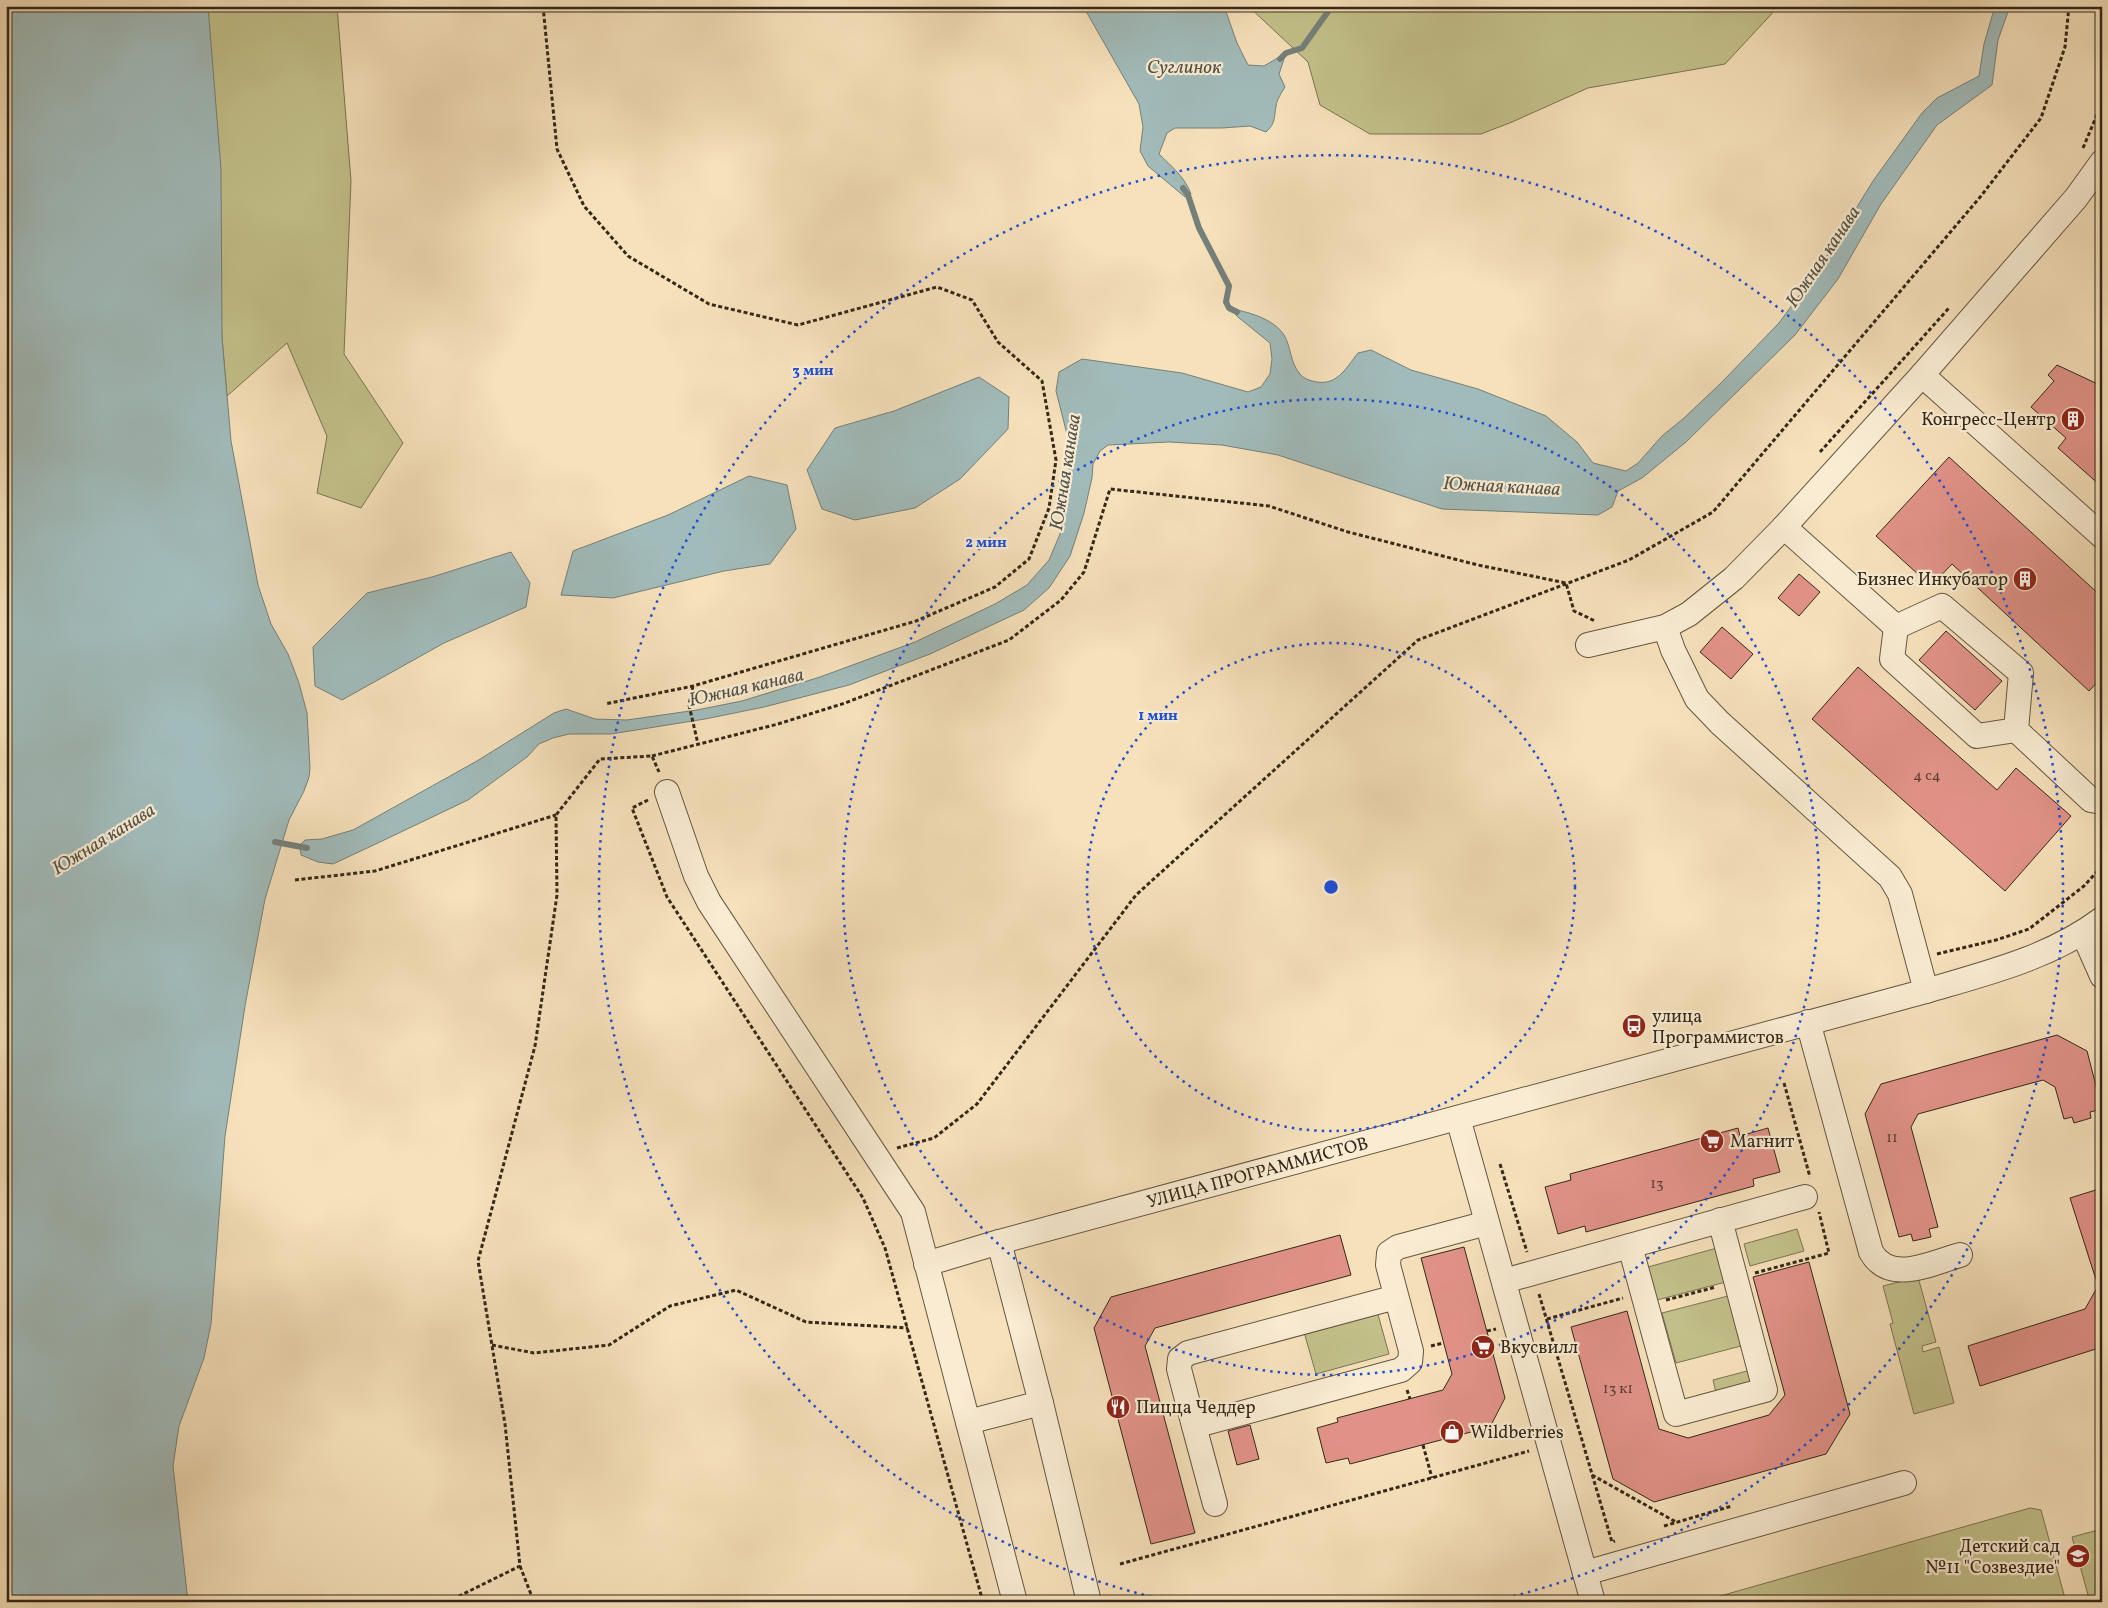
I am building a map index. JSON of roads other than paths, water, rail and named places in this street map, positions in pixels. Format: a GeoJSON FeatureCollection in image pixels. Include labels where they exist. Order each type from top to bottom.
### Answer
{"type":"FeatureCollection","features":[{"type":"Feature","properties":{"kind":"street"},"geometry":{"type":"LineString","coordinates":[[1588,645],[1665,627],[1690,614],[1734,578],[1784,527],[1922,375],[2076,198],[2101,165]]}},
{"type":"Feature","properties":{"kind":"street"},"geometry":{"type":"LineString","coordinates":[[1922,375],[2102,536]]}},
{"type":"Feature","properties":{"kind":"street"},"geometry":{"type":"LineString","coordinates":[[1784,527],[1896,627]]}},
{"type":"Feature","properties":{"kind":"street"},"geometry":{"type":"LineString","coordinates":[[1896,627],[1942,606],[2021,673],[2016,730]]}},
{"type":"Feature","properties":{"kind":"street"},"geometry":{"type":"LineString","coordinates":[[1665,627],[1697,699],[1720,723],[1890,877],[1900,894],[1919,958],[1926,991]]}},
{"type":"Feature","properties":{"kind":"street"},"geometry":{"type":"LineString","coordinates":[[1896,627],[1892,659],[1977,736],[2016,730]]}},
{"type":"Feature","properties":{"kind":"street"},"geometry":{"type":"LineString","coordinates":[[2016,730],[2092,800],[2102,802]]}},
{"type":"Feature","properties":{"kind":"street"},"geometry":{"type":"LineString","coordinates":[[666,792],[696,876],[709,902],[913,1212],[1016,1602]]}},
{"type":"Feature","properties":{"kind":"street"},"geometry":{"type":"LineString","coordinates":[[2092,926],[2102,976]]}},
{"type":"Feature","properties":{"kind":"street","name":"УЛИЦА ПРОГРАММИСТОВ"},"geometry":{"type":"LineString","coordinates":[[926,1264],[999,1242],[2016,965],[2092,926]]}},
{"type":"Feature","properties":{"kind":"street"},"geometry":{"type":"LineString","coordinates":[[1808,1022],[1871,1252],[1876,1260],[1883,1266],[1894,1270],[1906,1270],[1960,1255]]}},
{"type":"Feature","properties":{"kind":"street"},"geometry":{"type":"LineString","coordinates":[[1458,1118],[1593,1602]]}},
{"type":"Feature","properties":{"kind":"street"},"geometry":{"type":"LineString","coordinates":[[1504,1281],[1811,1194]]}},
{"type":"Feature","properties":{"kind":"street"},"geometry":{"type":"LineString","coordinates":[[1630,1246],[1676,1414],[1765,1390],[1720,1220]]}},
{"type":"Feature","properties":{"kind":"street"},"geometry":{"type":"LineString","coordinates":[[1194,1426],[1401,1370],[1410,1362],[1411,1351],[1388,1265],[1390,1253],[1398,1247],[1487,1223]]}},
{"type":"Feature","properties":{"kind":"street"},"geometry":{"type":"LineString","coordinates":[[999,1242],[1041,1402],[1089,1602]]}},
{"type":"Feature","properties":{"kind":"street"},"geometry":{"type":"LineString","coordinates":[[1215,1504],[1179,1369],[1180,1359],[1188,1353],[1396,1297]]}},
{"type":"Feature","properties":{"kind":"street"},"geometry":{"type":"LineString","coordinates":[[968,1422],[1041,1402]]}},
{"type":"Feature","properties":{"kind":"street"},"geometry":{"type":"LineString","coordinates":[[1585,1574],[1904,1482]]}},
{"type":"Feature","properties":{"kind":"water"},"geometry":{"type":"Polygon","coordinates":[[[6,6],[208,6],[221,169],[222,338],[231,441],[258,585],[271,624],[288,654],[299,683],[307,713],[309,777],[289,820],[265,899],[245,1006],[225,1136],[211,1324],[204,1358],[179,1426],[173,1466],[188,1602],[6,1602],[6,6]]]}},
{"type":"Feature","properties":{"kind":"water","name":"Суглинок"},"geometry":{"type":"Polygon","coordinates":[[[1083,6],[1224,6],[1237,43],[1248,65],[1264,66],[1286,53],[1279,74],[1285,87],[1277,101],[1272,126],[1266,132],[1250,126],[1175,128],[1167,133],[1159,154],[1185,182],[1191,194],[1185,197],[1148,166],[1140,151],[1143,127],[1139,104],[1083,6]]]}},
{"type":"Feature","properties":{"kind":"water"},"geometry":{"type":"Polygon","coordinates":[[[1995,6],[2010,6],[1998,40],[1992,85],[1937,125],[1881,204],[1838,279],[1795,335],[1686,442],[1642,478],[1618,491],[1612,507],[1598,515],[1442,509],[1278,455],[1222,445],[1169,442],[1108,445],[1100,451],[1093,464],[1092,478],[1084,513],[1070,556],[1049,588],[1024,610],[930,654],[849,685],[764,707],[705,719],[611,734],[569,734],[553,738],[539,744],[527,757],[468,800],[333,864],[318,862],[301,855],[300,845],[305,840],[322,839],[353,830],[477,761],[554,713],[566,709],[595,719],[627,720],[697,710],[742,701],[820,677],[915,642],[995,604],[1027,585],[1049,560],[1060,534],[1069,480],[1070,446],[1056,391],[1059,372],[1082,359],[1182,373],[1248,392],[1261,387],[1270,374],[1272,359],[1270,343],[1229,308],[1267,320],[1279,329],[1286,339],[1297,370],[1308,379],[1317,382],[1331,381],[1345,370],[1358,353],[1371,350],[1411,370],[1478,389],[1546,416],[1577,442],[1593,463],[1626,471],[1638,463],[1662,436],[1721,383],[1779,323],[1820,267],[1873,181],[1922,113],[1937,98],[1979,76],[1984,44],[1995,6]]]}},
{"type":"Feature","properties":{"kind":"water"},"geometry":{"type":"Polygon","coordinates":[[[979,377],[1009,397],[1008,429],[960,479],[915,508],[855,520],[822,509],[807,470],[835,428],[894,411],[979,377]]]}},
{"type":"Feature","properties":{"kind":"water"},"geometry":{"type":"Polygon","coordinates":[[[749,476],[787,485],[796,529],[770,564],[724,571],[613,598],[561,595],[573,551],[668,515],[749,476]]]}},
{"type":"Feature","properties":{"kind":"water"},"geometry":{"type":"Polygon","coordinates":[[[511,552],[530,583],[526,607],[444,643],[342,700],[315,686],[313,647],[367,593],[432,577],[511,552]]]}},
{"type":"Feature","properties":{"kind":"waterway"},"geometry":{"type":"LineString","coordinates":[[1280,59],[1286,53],[1302,48],[1332,6]]}},
{"type":"Feature","properties":{"kind":"waterway"},"geometry":{"type":"LineString","coordinates":[[1183,188],[1188,195],[1199,228],[1229,286],[1226,302],[1229,308],[1237,312]]}},
{"type":"Feature","properties":{"kind":"waterway","name":"Южная канава"},"geometry":{"type":"LineString","coordinates":[[275,842],[307,848]]}},
{"type":"Feature","properties":{"kind":"place","name":"Конгресс-Центр"},"geometry":{"type":"Point","coordinates":[2073,419]}},
{"type":"Feature","properties":{"kind":"place","name":"Бизнес Инкубатор"},"geometry":{"type":"Point","coordinates":[2025,579]}},
{"type":"Feature","properties":{"kind":"place","name":"улица Программистов"},"geometry":{"type":"Point","coordinates":[1634,1026]}},
{"type":"Feature","properties":{"kind":"place","name":"Магнит"},"geometry":{"type":"Point","coordinates":[1712,1141]}},
{"type":"Feature","properties":{"kind":"place","name":"Вкусвилл"},"geometry":{"type":"Point","coordinates":[1483,1347]}},
{"type":"Feature","properties":{"kind":"place","name":"Пицца Чеддер"},"geometry":{"type":"Point","coordinates":[1118,1407]}},
{"type":"Feature","properties":{"kind":"place","name":"Wildberries"},"geometry":{"type":"Point","coordinates":[1452,1432]}},
{"type":"Feature","properties":{"kind":"place","name":"Детский сад №11 \"Созвездие\""},"geometry":{"type":"Point","coordinates":[2078,1556]}}]}
